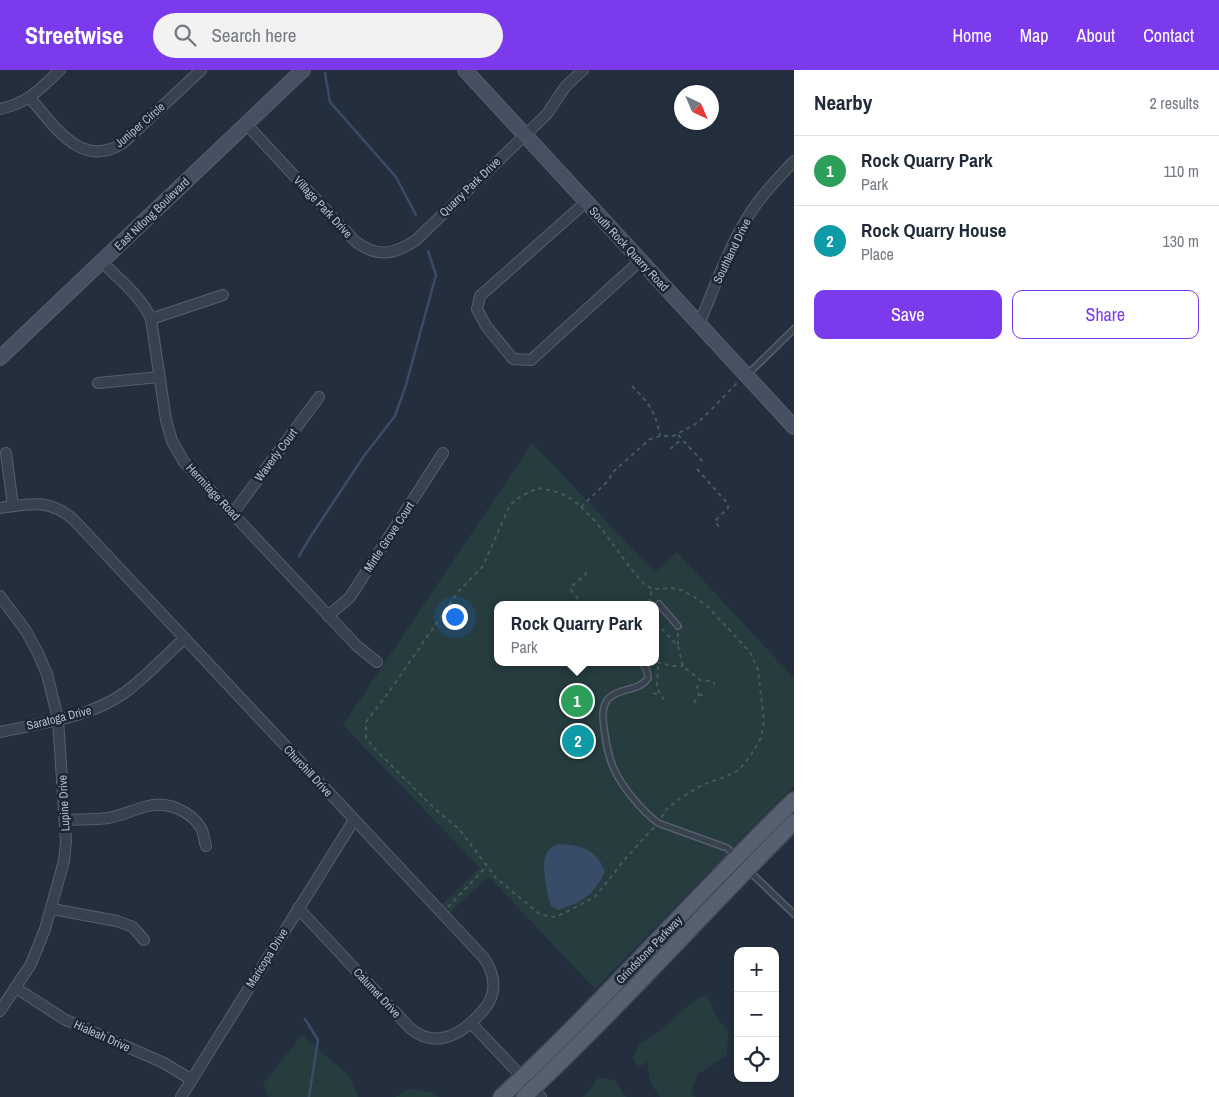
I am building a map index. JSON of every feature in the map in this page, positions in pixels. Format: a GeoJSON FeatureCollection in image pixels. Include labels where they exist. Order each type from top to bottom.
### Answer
{"type":"FeatureCollection","features":[{"type":"Feature","properties":{"kind":"main road","name":"Grindstone Parkway"},"geometry":{"type":"LineString","coordinates":[[533,1094],[614,1009],[742,863],[794,800]]}},
{"type":"Feature","properties":{"kind":"main road","name":"Grindstone Parkway"},"geometry":{"type":"LineString","coordinates":[[501,1097],[742,863],[794,822]]}},
{"type":"Feature","properties":{"kind":"street"},"geometry":{"type":"LineString","coordinates":[[0,109],[11,107],[30,98],[60,70]]}},
{"type":"Feature","properties":{"kind":"street","name":"Juniper Circle"},"geometry":{"type":"LineString","coordinates":[[30,98],[67,139],[84,150],[97,152],[112,150],[123,143],[201,70]]}},
{"type":"Feature","properties":{"kind":"street","name":"East Nifong Boulevard"},"geometry":{"type":"LineString","coordinates":[[0,358],[303,70]]}},
{"type":"Feature","properties":{"kind":"street","name":"South Rock Quarry Road"},"geometry":{"type":"LineString","coordinates":[[465,70],[794,427]]}},
{"type":"Feature","properties":{"kind":"street","name":"Quarry Park Drive"},"geometry":{"type":"LineString","coordinates":[[416,240],[547,114],[565,87],[583,70]]}},
{"type":"Feature","properties":{"kind":"street","name":"Village Park Drive"},"geometry":{"type":"LineString","coordinates":[[246,124],[355,241],[365,249],[387,253],[402,249],[416,240]]}},
{"type":"Feature","properties":{"kind":"street","name":"Southland Drive"},"geometry":{"type":"LineString","coordinates":[[699,324],[733,245],[748,217],[794,161]]}},
{"type":"Feature","properties":{"kind":"street"},"geometry":{"type":"LineString","coordinates":[[586,202],[480,296],[477,309],[486,326],[513,359],[531,360],[640,261]]}},
{"type":"Feature","properties":{"kind":"street","name":"Hermitage Road"},"geometry":{"type":"LineString","coordinates":[[102,262],[138,298],[146,308],[151,319],[166,420],[172,441],[184,462],[328,616],[357,646],[377,662]]}},
{"type":"Feature","properties":{"kind":"street"},"geometry":{"type":"LineString","coordinates":[[151,319],[223,295]]}},
{"type":"Feature","properties":{"kind":"street"},"geometry":{"type":"LineString","coordinates":[[98,383],[159,377]]}},
{"type":"Feature","properties":{"kind":"street","name":"Waverly Court"},"geometry":{"type":"LineString","coordinates":[[233,513],[319,397]]}},
{"type":"Feature","properties":{"kind":"street","name":"Mirtle Grove Court"},"geometry":{"type":"LineString","coordinates":[[328,616],[350,597],[443,453]]}},
{"type":"Feature","properties":{"kind":"street"},"geometry":{"type":"LineString","coordinates":[[6,454],[13,506]]}},
{"type":"Feature","properties":{"kind":"street","name":"Churchill Drive"},"geometry":{"type":"LineString","coordinates":[[0,508],[44,504],[64,511],[484,958],[493,977],[494,989],[486,1009],[471,1023]]}},
{"type":"Feature","properties":{"kind":"street","name":"Lupine Drive"},"geometry":{"type":"LineString","coordinates":[[0,596],[11,609],[38,653],[47,674],[58,719],[65,820],[64,861],[52,909],[31,964],[0,1011]]}},
{"type":"Feature","properties":{"kind":"street","name":"Saratoga Drive"},"geometry":{"type":"LineString","coordinates":[[0,732],[81,714],[104,705],[125,693],[184,639]]}},
{"type":"Feature","properties":{"kind":"street"},"geometry":{"type":"LineString","coordinates":[[65,820],[107,818],[158,804],[172,806],[184,812],[202,829],[206,846]]}},
{"type":"Feature","properties":{"kind":"street","name":"Maricopa Drive"},"geometry":{"type":"LineString","coordinates":[[181,1097],[354,820]]}},
{"type":"Feature","properties":{"kind":"street","name":"Calumet Drive"},"geometry":{"type":"LineString","coordinates":[[298,908],[414,1031],[426,1037],[441,1039],[460,1032],[471,1023]]}},
{"type":"Feature","properties":{"kind":"street"},"geometry":{"type":"LineString","coordinates":[[52,909],[117,921],[133,927],[144,940]]}},
{"type":"Feature","properties":{"kind":"street","name":"Hialeah Drive"},"geometry":{"type":"LineString","coordinates":[[16,988],[64,1019],[164,1064],[192,1080]]}},
{"type":"Feature","properties":{"kind":"street"},"geometry":{"type":"LineString","coordinates":[[471,1023],[523,1077],[533,1094]]}},
{"type":"Feature","properties":{"kind":"lane"},"geometry":{"type":"LineString","coordinates":[[746,375],[794,329]]}},
{"type":"Feature","properties":{"kind":"lane"},"geometry":{"type":"LineString","coordinates":[[659,604],[678,626]]}},
{"type":"Feature","properties":{"kind":"lane"},"geometry":{"type":"LineString","coordinates":[[644,666],[648,678],[645,683],[610,697],[604,704],[602,715],[607,748],[613,768],[620,780],[648,816],[658,823],[727,848],[794,914]]}},
{"type":"Feature","properties":{"kind":"path"},"geometry":{"type":"LineString","coordinates":[[581,507],[608,480],[613,472],[650,439],[678,434],[703,418],[746,375]]}},
{"type":"Feature","properties":{"kind":"path"},"geometry":{"type":"LineString","coordinates":[[632,386],[654,412],[660,436]]}},
{"type":"Feature","properties":{"kind":"path"},"geometry":{"type":"LineString","coordinates":[[678,434],[704,463]]}},
{"type":"Feature","properties":{"kind":"path"},"geometry":{"type":"LineString","coordinates":[[670,449],[682,439]]}},
{"type":"Feature","properties":{"kind":"path"},"geometry":{"type":"LineString","coordinates":[[697,469],[728,504],[728,508],[715,521],[719,527]]}},
{"type":"Feature","properties":{"kind":"path"},"geometry":{"type":"LineString","coordinates":[[538,488],[565,495],[581,507],[644,584],[652,588],[681,590],[693,596],[707,606],[750,652],[758,670],[764,722],[762,738],[738,770],[702,785],[678,798],[595,897],[556,917],[541,915],[506,888],[486,867],[471,843],[459,829],[435,809],[375,749],[366,738],[366,722],[392,689],[458,592],[483,566],[510,506],[521,496],[538,488]]}},
{"type":"Feature","properties":{"kind":"path"},"geometry":{"type":"LineString","coordinates":[[580,601],[571,590],[586,574],[585,570]]}},
{"type":"Feature","properties":{"kind":"path"},"geometry":{"type":"LineString","coordinates":[[650,601],[652,588]]}},
{"type":"Feature","properties":{"kind":"path"},"geometry":{"type":"LineString","coordinates":[[659,626],[678,646]]}},
{"type":"Feature","properties":{"kind":"path"},"geometry":{"type":"LineString","coordinates":[[678,626],[678,646],[684,666],[700,680],[715,684]]}},
{"type":"Feature","properties":{"kind":"path"},"geometry":{"type":"LineString","coordinates":[[659,663],[672,666],[684,666]]}},
{"type":"Feature","properties":{"kind":"path"},"geometry":{"type":"LineString","coordinates":[[657,666],[656,682],[659,695]]}},
{"type":"Feature","properties":{"kind":"path"},"geometry":{"type":"LineString","coordinates":[[694,703],[699,695],[698,687],[700,680]]}},
{"type":"Feature","properties":{"kind":"path"},"geometry":{"type":"LineString","coordinates":[[653,692],[667,702]]}},
{"type":"Feature","properties":{"kind":"path"},"geometry":{"type":"LineString","coordinates":[[699,695],[706,695]]}},
{"type":"Feature","properties":{"kind":"path"},"geometry":{"type":"LineString","coordinates":[[442,914],[486,867]]}},
{"type":"Feature","properties":{"kind":"green space"},"geometry":{"type":"Polygon","coordinates":[[[532,443],[655,572],[677,552],[794,678],[794,786],[595,989],[489,877],[449,913],[441,905],[480,868],[343,725],[532,443]]]}},
{"type":"Feature","properties":{"kind":"green space"},"geometry":{"type":"Polygon","coordinates":[[[705,995],[711,1002],[715,1015],[728,1031],[727,1055],[698,1074],[691,1093],[696,1097],[660,1097],[650,1080],[648,1061],[639,1067],[632,1059],[640,1043],[657,1033],[688,1006],[705,995]]]}},
{"type":"Feature","properties":{"kind":"green space"},"geometry":{"type":"Polygon","coordinates":[[[302,1035],[349,1076],[358,1097],[269,1097],[263,1084],[302,1035]]]}},
{"type":"Feature","properties":{"kind":"green space"},"geometry":{"type":"Polygon","coordinates":[[[598,1077],[616,1081],[627,1097],[583,1097],[594,1085],[598,1077]]]}},
{"type":"Feature","properties":{"kind":"green space"},"geometry":{"type":"Polygon","coordinates":[[[409,1089],[433,1092],[438,1097],[395,1097],[409,1089]]]}},
{"type":"Feature","properties":{"kind":"water"},"geometry":{"type":"Polygon","coordinates":[[[558,844],[574,845],[586,849],[597,857],[605,871],[592,892],[574,904],[558,910],[551,906],[546,887],[544,866],[547,852],[558,844]]]}},
{"type":"Feature","properties":{"kind":"waterway"},"geometry":{"type":"LineString","coordinates":[[325,73],[330,102],[396,177],[416,215]]}},
{"type":"Feature","properties":{"kind":"waterway"},"geometry":{"type":"LineString","coordinates":[[299,556],[364,456],[395,416],[406,385],[436,275],[428,251]]}},
{"type":"Feature","properties":{"kind":"waterway"},"geometry":{"type":"LineString","coordinates":[[305,1019],[318,1040],[309,1097]]}},
{"type":"Feature","properties":{"kind":"place","name":"Rock Quarry Park"},"geometry":{"type":"Point","coordinates":[577,701]}},
{"type":"Feature","properties":{"kind":"place","name":"Rock Quarry House"},"geometry":{"type":"Point","coordinates":[578,741]}}]}
